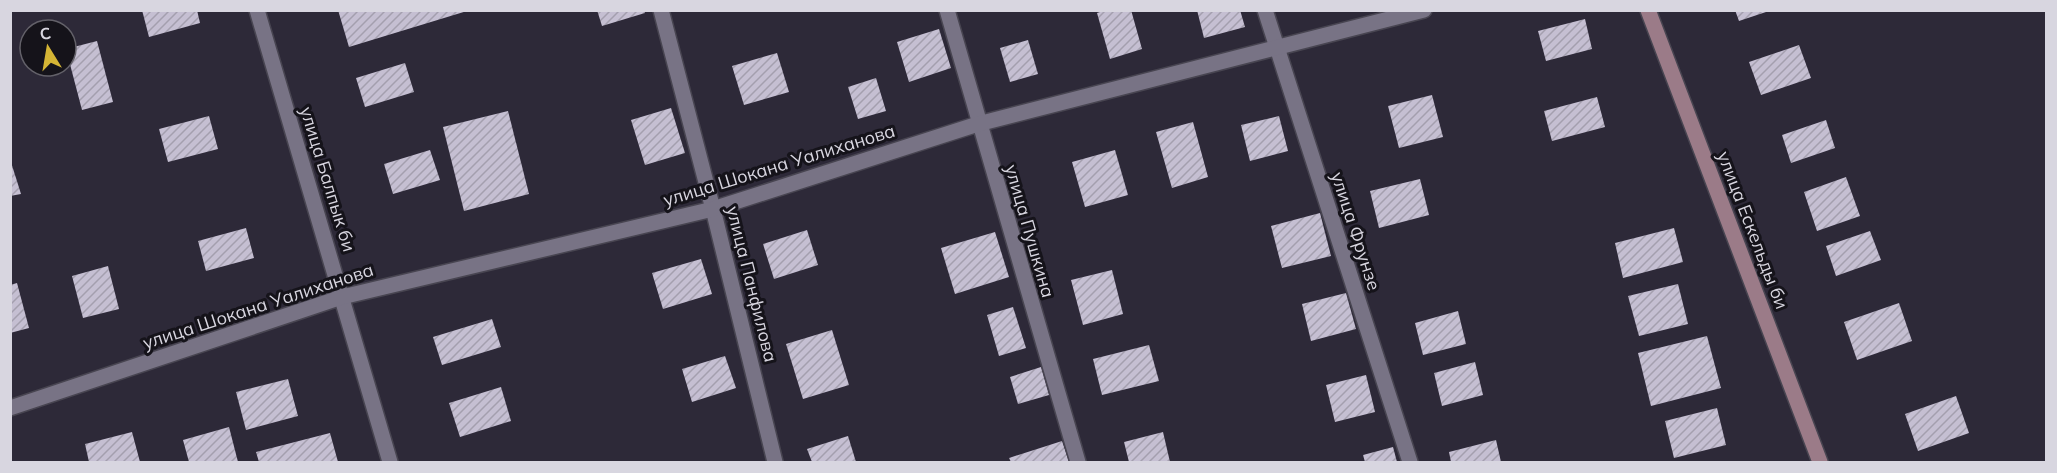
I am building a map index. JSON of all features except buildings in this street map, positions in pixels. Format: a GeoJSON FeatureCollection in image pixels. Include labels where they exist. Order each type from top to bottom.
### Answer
{"type":"FeatureCollection","features":[{"type":"Feature","properties":{"kind":"street","name":"улица Балпык би"},"geometry":{"type":"LineString","coordinates":[[257,10],[390,462]]}},
{"type":"Feature","properties":{"kind":"street","name":"улица Панфилова"},"geometry":{"type":"LineString","coordinates":[[661,10],[775,462]]}},
{"type":"Feature","properties":{"kind":"street","name":"улица Пушкина"},"geometry":{"type":"LineString","coordinates":[[947,10],[978,124],[1078,462]]}},
{"type":"Feature","properties":{"kind":"street","name":"улица Фрунзе"},"geometry":{"type":"LineString","coordinates":[[1265,10],[1410,462]]}},
{"type":"Feature","properties":{"kind":"street","name":"улица Шокана Уалиханова"},"geometry":{"type":"LineString","coordinates":[[10,408],[342,297],[713,209],[978,124],[1424,10]]}},
{"type":"Feature","properties":{"kind":"street","name":"улица Ескельды би"},"geometry":{"type":"LineString","coordinates":[[1648,10],[1821,462]]}}]}
